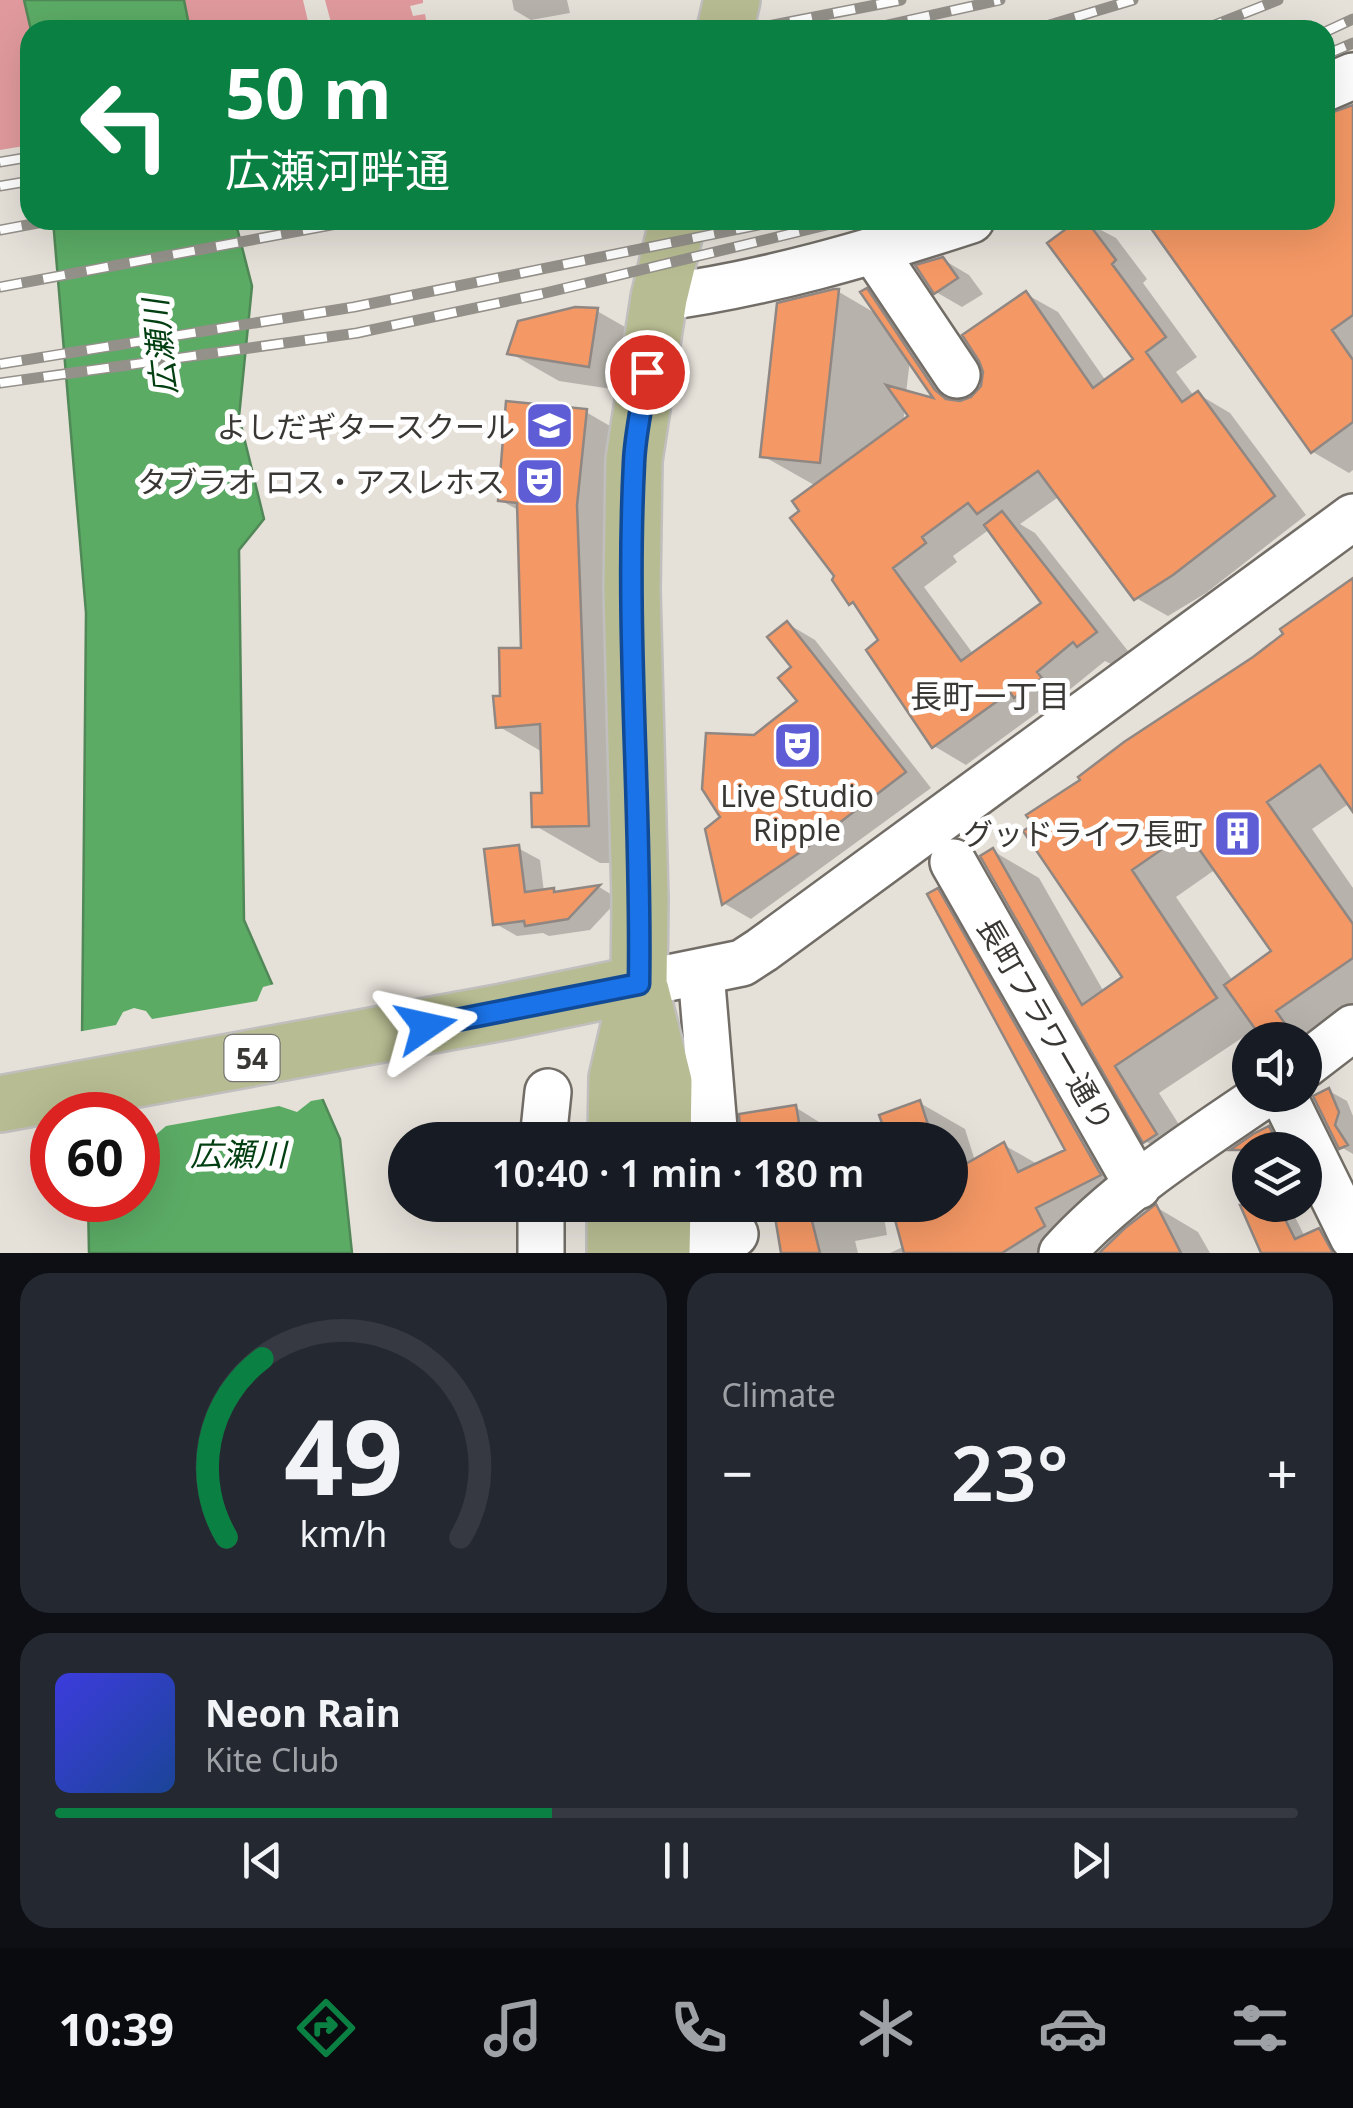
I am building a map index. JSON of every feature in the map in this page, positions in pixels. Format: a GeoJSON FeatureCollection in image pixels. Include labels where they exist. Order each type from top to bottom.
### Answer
{"type":"FeatureCollection","features":[{"type":"Feature","properties":{"kind":"main road"},"geometry":{"type":"LineString","coordinates":[[616,1122],[616,1078],[639,984],[632,589],[634,460],[659,298],[676,230]]}},
{"type":"Feature","properties":{"kind":"main road"},"geometry":{"type":"LineString","coordinates":[[639,984],[664,1082],[663,1122]]}},
{"type":"Feature","properties":{"kind":"main road","name":"54"},"geometry":{"type":"LineString","coordinates":[[0,1104],[639,984]]}},
{"type":"Feature","properties":{"kind":"street"},"geometry":{"type":"LineString","coordinates":[[659,298],[697,293],[938,230]]}},
{"type":"Feature","properties":{"kind":"street"},"geometry":{"type":"LineString","coordinates":[[873,250],[957,375]]}},
{"type":"Feature","properties":{"kind":"street"},"geometry":{"type":"LineString","coordinates":[[639,984],[742,963],[762,950],[1353,517]]}},
{"type":"Feature","properties":{"kind":"street","name":"長町フラワー通り"},"geometry":{"type":"LineString","coordinates":[[953,862],[1138,1186]]}},
{"type":"Feature","properties":{"kind":"street"},"geometry":{"type":"LineString","coordinates":[[701,972],[714,1122]]}},
{"type":"Feature","properties":{"kind":"street"},"geometry":{"type":"LineString","coordinates":[[1322,1052],[1353,1028]]}},
{"type":"Feature","properties":{"kind":"street"},"geometry":{"type":"LineString","coordinates":[[545,1122],[548,1092]]}},
{"type":"Feature","properties":{"kind":"street"},"geometry":{"type":"LineString","coordinates":[[1088,1242],[1138,1186],[1240,1112]]}},
{"type":"Feature","properties":{"kind":"street"},"geometry":{"type":"LineString","coordinates":[[1291,1112],[1353,1237]]}},
{"type":"Feature","properties":{"kind":"street"},"geometry":{"type":"LineString","coordinates":[[541,1222],[541,1253]]}},
{"type":"Feature","properties":{"kind":"street"},"geometry":{"type":"LineString","coordinates":[[650,1239],[734,1231]]}},
{"type":"Feature","properties":{"kind":"shaded area"},"geometry":{"type":"Polygon","coordinates":[[[0,0],[24,0],[29,20],[20,20],[20,147],[0,150],[0,0]]]}},
{"type":"Feature","properties":{"kind":"shaded area"},"geometry":{"type":"Polygon","coordinates":[[[184,0],[303,0],[308,20],[188,20],[184,0]]]}},
{"type":"Feature","properties":{"kind":"shaded area"},"geometry":{"type":"Polygon","coordinates":[[[325,0],[423,0],[410,6],[413,16],[425,14],[426,20],[330,20],[325,0]]]}},
{"type":"Feature","properties":{"kind":"water"},"geometry":{"type":"Polygon","coordinates":[[[24,0],[184,0],[188,20],[29,20],[24,0]]]}},
{"type":"Feature","properties":{"kind":"water","name":"広瀬川"},"geometry":{"type":"Polygon","coordinates":[[[54,230],[238,230],[252,286],[239,417],[264,519],[239,550],[244,920],[340,1139],[352,1253],[89,1253],[88,1222],[160,1222],[160,1092],[121,1092],[82,1039],[86,613],[54,230]]]}},
{"type":"Feature","properties":{"kind":"pier"},"geometry":{"type":"Polygon","coordinates":[[[278,983],[328,1098],[311,1101],[297,1112],[279,1106],[166,1126],[160,1131],[160,1092],[79,1092],[77,1032],[116,1025],[123,1012],[134,1008],[146,1011],[152,1019],[257,1001],[263,987],[278,983]]]}},
{"type":"Feature","properties":{"kind":"building"},"geometry":{"type":"Polygon","coordinates":[[[1353,105],[1353,315],[1332,330],[1353,360],[1353,422],[1311,453],[1152,230],[1335,230],[1335,111],[1353,105]]]}},
{"type":"Feature","properties":{"kind":"building"},"geometry":{"type":"Polygon","coordinates":[[[1065,230],[1094,230],[1116,260],[1112,264],[1166,337],[1146,352],[1182,402],[1198,391],[1275,496],[1173,575],[1134,600],[1038,471],[977,514],[968,503],[922,537],[926,543],[893,568],[961,661],[1041,603],[984,525],[1002,511],[1097,632],[1077,647],[1073,642],[1037,672],[1042,678],[1014,698],[1010,692],[932,748],[866,650],[878,640],[853,602],[849,605],[832,580],[834,576],[790,518],[799,511],[792,501],[908,416],[886,385],[933,398],[860,292],[867,288],[935,390],[946,399],[960,401],[971,397],[981,386],[983,372],[979,361],[962,335],[1026,291],[1093,388],[1133,359],[1047,243],[1065,230]]]}},
{"type":"Feature","properties":{"kind":"building"},"geometry":{"type":"Polygon","coordinates":[[[943,257],[958,278],[934,294],[915,265],[943,257]]]}},
{"type":"Feature","properties":{"kind":"building"},"geometry":{"type":"Polygon","coordinates":[[[839,289],[820,463],[760,457],[777,303],[839,289]]]}},
{"type":"Feature","properties":{"kind":"building"},"geometry":{"type":"Polygon","coordinates":[[[575,307],[598,308],[589,367],[507,354],[518,321],[575,307]]]}},
{"type":"Feature","properties":{"kind":"building"},"geometry":{"type":"Polygon","coordinates":[[[506,401],[587,409],[577,505],[589,826],[532,827],[531,793],[542,793],[540,724],[496,728],[493,696],[500,696],[499,648],[521,648],[517,503],[498,501],[506,401]]]}},
{"type":"Feature","properties":{"kind":"building"},"geometry":{"type":"Polygon","coordinates":[[[1353,578],[1353,812],[1320,765],[1267,802],[1353,924],[1353,958],[1276,1011],[1284,1022],[1250,1022],[1224,985],[1271,951],[1187,832],[1132,870],[1217,998],[1115,1066],[1157,1134],[1143,1143],[980,856],[993,848],[1082,1005],[1122,977],[1023,831],[1033,825],[1026,815],[1080,780],[1078,777],[1124,742],[1253,657],[1283,634],[1280,629],[1353,578]]]}},
{"type":"Feature","properties":{"kind":"building"},"geometry":{"type":"Polygon","coordinates":[[[787,621],[906,772],[805,849],[722,905],[705,829],[720,817],[702,789],[706,733],[754,735],[797,701],[778,678],[791,667],[767,637],[787,621]]]}},
{"type":"Feature","properties":{"kind":"building"},"geometry":{"type":"Polygon","coordinates":[[[519,845],[525,892],[600,885],[568,919],[525,926],[524,921],[493,925],[484,849],[519,845]]]}},
{"type":"Feature","properties":{"kind":"building"},"geometry":{"type":"Polygon","coordinates":[[[938,888],[1101,1175],[1036,1208],[1045,1226],[1002,1253],[904,1253],[896,1222],[968,1222],[968,1163],[1004,1142],[1018,1172],[1065,1150],[927,894],[938,888]]]}},
{"type":"Feature","properties":{"kind":"building"},"geometry":{"type":"Polygon","coordinates":[[[1329,1088],[1339,1112],[1335,1125],[1348,1145],[1339,1149],[1321,1112],[1322,1092],[1329,1088]]]}},
{"type":"Feature","properties":{"kind":"building"},"geometry":{"type":"Polygon","coordinates":[[[920,1100],[927,1122],[882,1122],[879,1115],[920,1100]]]}},
{"type":"Feature","properties":{"kind":"building"},"geometry":{"type":"Polygon","coordinates":[[[796,1105],[799,1122],[740,1122],[739,1114],[796,1105]]]}},
{"type":"Feature","properties":{"kind":"building"},"geometry":{"type":"Polygon","coordinates":[[[1156,1204],[1181,1253],[1099,1253],[1125,1228],[1156,1204]]]}},
{"type":"Feature","properties":{"kind":"building"},"geometry":{"type":"Polygon","coordinates":[[[776,1222],[812,1222],[820,1253],[781,1253],[776,1222]]]}},
{"type":"Feature","properties":{"kind":"building"},"geometry":{"type":"Polygon","coordinates":[[[1247,1222],[1286,1222],[1295,1239],[1319,1228],[1333,1253],[1261,1253],[1247,1222]]]}},
{"type":"Feature","properties":{"kind":"railway"},"geometry":{"type":"LineString","coordinates":[[798,20],[901,0]]}},
{"type":"Feature","properties":{"kind":"railway"},"geometry":{"type":"LineString","coordinates":[[910,20],[1000,0]]}},
{"type":"Feature","properties":{"kind":"railway"},"geometry":{"type":"LineString","coordinates":[[1066,20],[1133,0]]}},
{"type":"Feature","properties":{"kind":"railway"},"geometry":{"type":"LineString","coordinates":[[1227,20],[1278,0]]}},
{"type":"Feature","properties":{"kind":"railway"},"geometry":{"type":"LineString","coordinates":[[1335,27],[1353,19]]}},
{"type":"Feature","properties":{"kind":"railway"},"geometry":{"type":"LineString","coordinates":[[1335,51],[1353,43]]}},
{"type":"Feature","properties":{"kind":"railway"},"geometry":{"type":"LineString","coordinates":[[0,162],[20,159]]}},
{"type":"Feature","properties":{"kind":"railway"},"geometry":{"type":"LineString","coordinates":[[0,186],[20,183]]}},
{"type":"Feature","properties":{"kind":"railway"},"geometry":{"type":"LineString","coordinates":[[0,230],[20,226]]}},
{"type":"Feature","properties":{"kind":"railway"},"geometry":{"type":"LineString","coordinates":[[0,287],[305,230]]}},
{"type":"Feature","properties":{"kind":"railway"},"geometry":{"type":"LineString","coordinates":[[0,364],[354,307],[734,230]]}},
{"type":"Feature","properties":{"kind":"railway"},"geometry":{"type":"LineString","coordinates":[[0,383],[357,333],[541,294],[806,230]]}},
{"type":"Feature","properties":{"kind":"place","name":"よしだギタースクール"},"geometry":{"type":"Point","coordinates":[550,426]}},
{"type":"Feature","properties":{"kind":"place","name":"タブラオ ロス・アスレホス"},"geometry":{"type":"Point","coordinates":[540,481]}},
{"type":"Feature","properties":{"kind":"place","name":"Live Studio Ripple"},"geometry":{"type":"Point","coordinates":[797,746]}},
{"type":"Feature","properties":{"kind":"place","name":"グッドライフ長町"},"geometry":{"type":"Point","coordinates":[1238,833]}},
{"type":"Feature","properties":{"kind":"district","name":"長町一丁目"},"geometry":{"type":"Point","coordinates":[990,695]}},
{"type":"Feature","properties":{"kind":"route"},"geometry":{"type":"LineString","coordinates":[[426,1026],[639,984],[632,589],[634,460],[647,372]]}}]}
